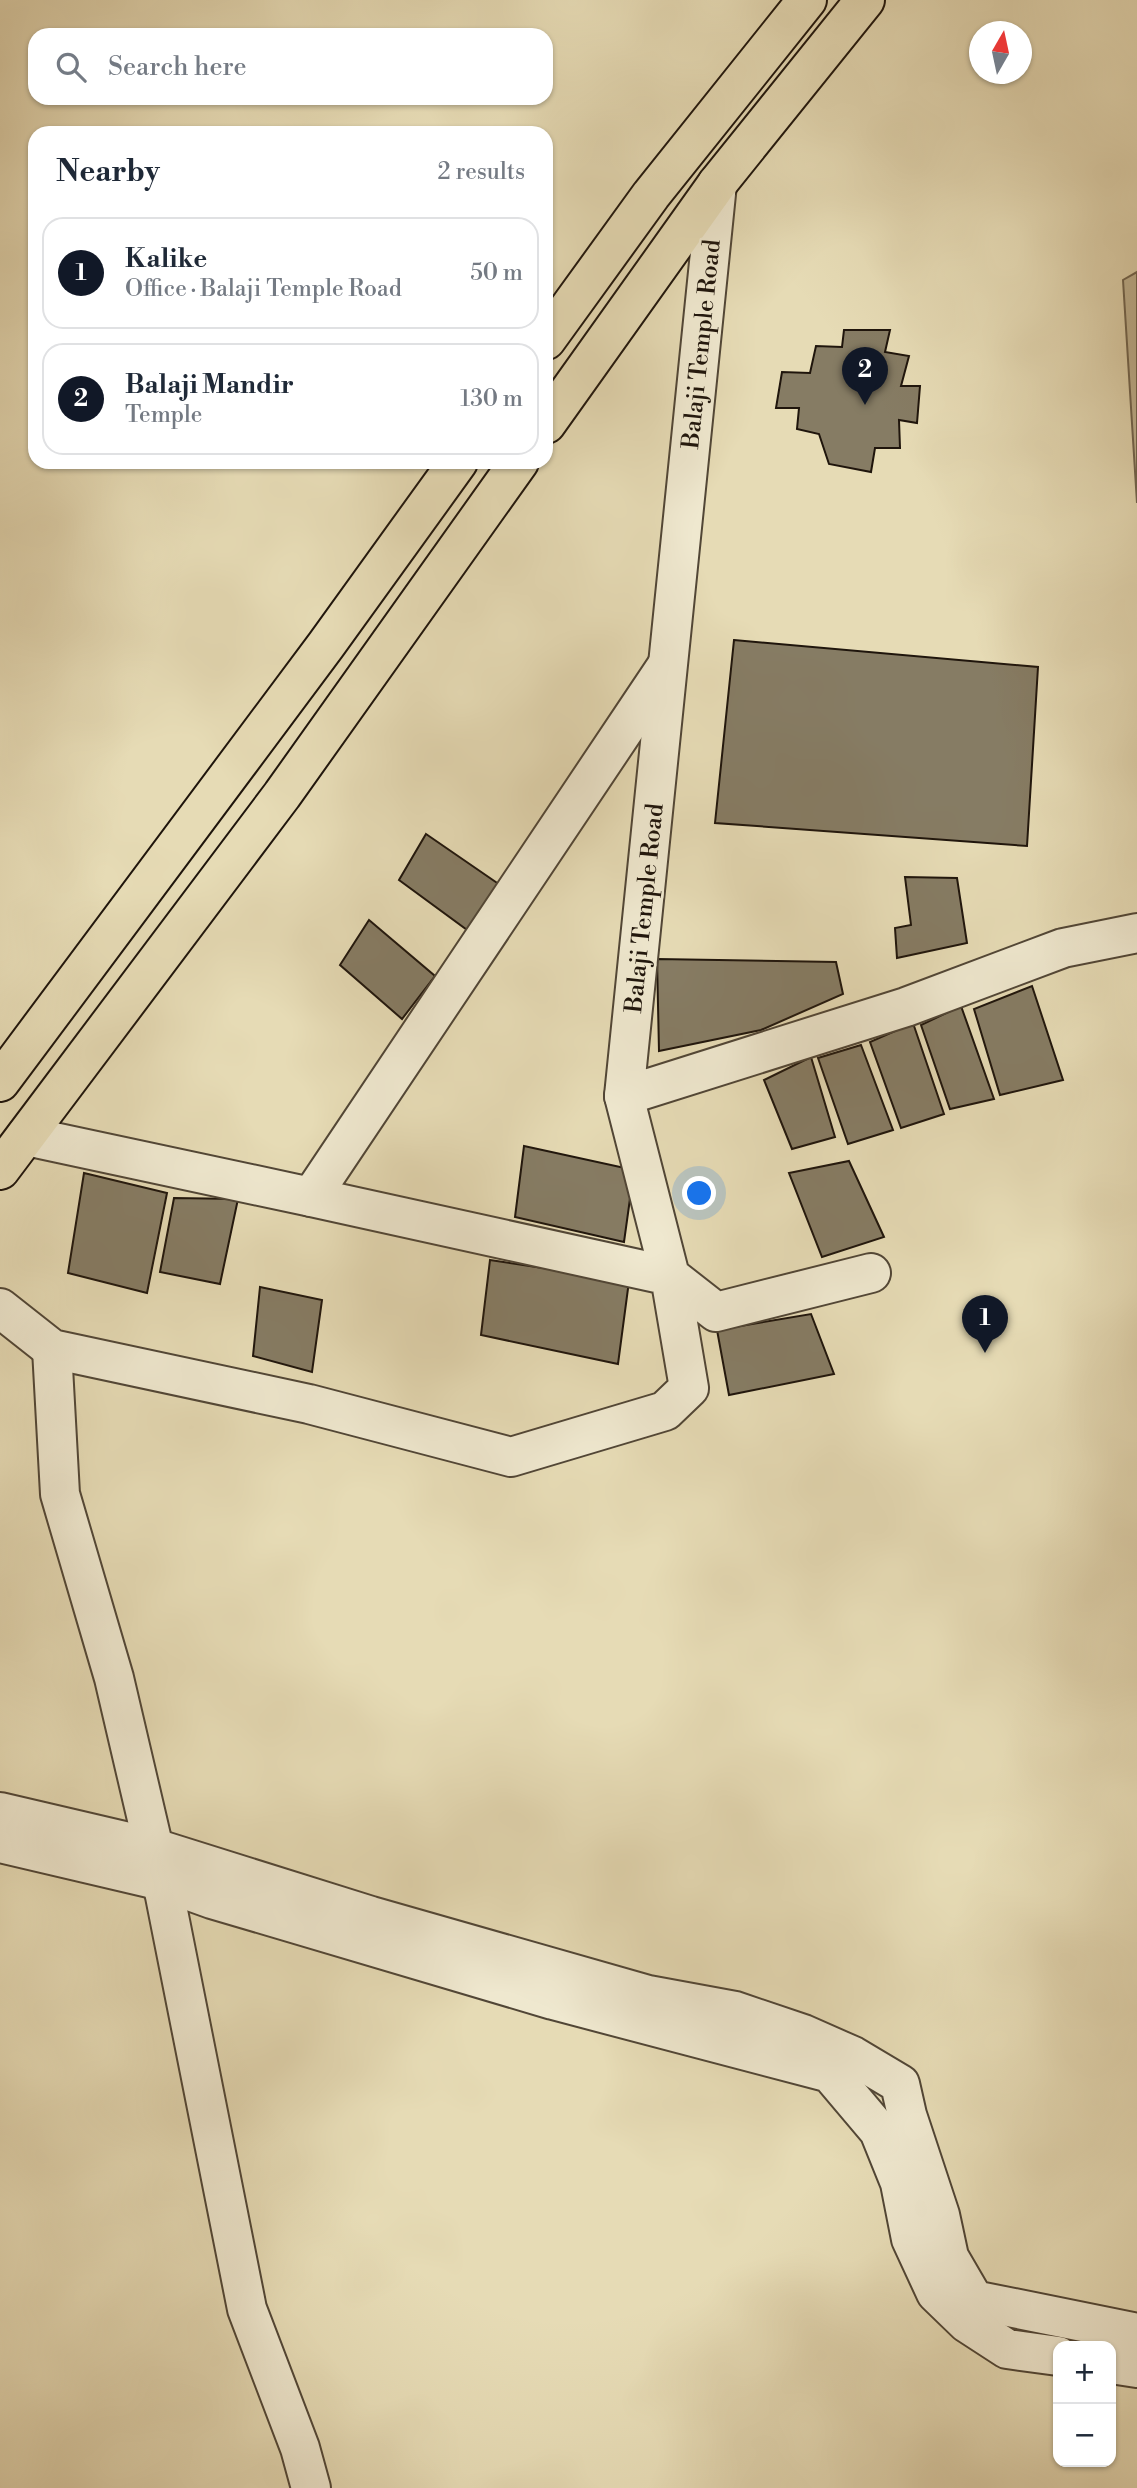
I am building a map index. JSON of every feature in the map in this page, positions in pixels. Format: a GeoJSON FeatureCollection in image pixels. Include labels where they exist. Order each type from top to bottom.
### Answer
{"type":"FeatureCollection","features":[{"type":"Feature","properties":{"kind":"main road"},"geometry":{"type":"LineString","coordinates":[[553,330],[651,195],[807,0]]}},
{"type":"Feature","properties":{"kind":"main road"},"geometry":{"type":"LineString","coordinates":[[553,414],[717,184],[865,0]]}},
{"type":"Feature","properties":{"kind":"main road"},"geometry":{"type":"LineString","coordinates":[[0,1082],[326,645],[453,469]]}},
{"type":"Feature","properties":{"kind":"main road"},"geometry":{"type":"LineString","coordinates":[[0,1170],[282,794],[514,469]]}},
{"type":"Feature","properties":{"kind":"street","name":"Balaji Temple Road"},"geometry":{"type":"LineString","coordinates":[[624,1096],[717,184]]}},
{"type":"Feature","properties":{"kind":"street"},"geometry":{"type":"LineString","coordinates":[[311,1196],[670,663]]}},
{"type":"Feature","properties":{"kind":"street"},"geometry":{"type":"LineString","coordinates":[[0,1308],[51,1349],[309,1404],[511,1457],[665,1411],[689,1388],[670,1276],[624,1096],[906,1007],[1063,948],[1137,933]]}},
{"type":"Feature","properties":{"kind":"street"},"geometry":{"type":"LineString","coordinates":[[26,1136],[670,1276],[716,1311],[871,1273]]}},
{"type":"Feature","properties":{"kind":"street"},"geometry":{"type":"LineString","coordinates":[[51,1349],[60,1494],[114,1678],[158,1865],[247,2309],[300,2448],[311,2488]]}},
{"type":"Feature","properties":{"kind":"street"},"geometry":{"type":"LineString","coordinates":[[0,1812],[158,1865],[371,1916],[648,1995],[735,2011],[803,2034],[853,2056],[900,2084],[940,2215],[949,2257],[974,2300],[1137,2333]]}},
{"type":"Feature","properties":{"kind":"street"},"geometry":{"type":"LineString","coordinates":[[0,1843],[158,1865],[212,1899],[553,2000],[830,2073],[879,2130],[900,2183],[911,2239],[936,2293],[967,2323],[1007,2349],[1053,2355]]}},
{"type":"Feature","properties":{"kind":"street"},"geometry":{"type":"LineString","coordinates":[[1116,2365],[1137,2368]]}},
{"type":"Feature","properties":{"kind":"shaded area"},"geometry":{"type":"Polygon","coordinates":[[[1137,272],[1137,503],[1123,280],[1137,272]]]}},
{"type":"Feature","properties":{"kind":"building"},"geometry":{"type":"Polygon","coordinates":[[[844,330],[890,330],[885,352],[909,356],[901,386],[920,386],[917,423],[899,420],[900,448],[875,448],[871,472],[829,464],[819,434],[797,429],[799,408],[776,408],[782,372],[810,373],[816,346],[842,347],[844,330]]]}},
{"type":"Feature","properties":{"kind":"building"},"geometry":{"type":"Polygon","coordinates":[[[734,640],[1038,667],[1027,846],[715,823],[734,640]]]}},
{"type":"Feature","properties":{"kind":"building"},"geometry":{"type":"Polygon","coordinates":[[[426,834],[503,887],[474,935],[399,880],[426,834]]]}},
{"type":"Feature","properties":{"kind":"building"},"geometry":{"type":"Polygon","coordinates":[[[905,877],[957,878],[967,943],[897,958],[895,928],[911,925],[905,877]]]}},
{"type":"Feature","properties":{"kind":"building"},"geometry":{"type":"Polygon","coordinates":[[[369,920],[435,976],[402,1019],[340,965],[369,920]]]}},
{"type":"Feature","properties":{"kind":"building"},"geometry":{"type":"Polygon","coordinates":[[[657,959],[836,962],[843,994],[761,1030],[659,1051],[657,959]]]}},
{"type":"Feature","properties":{"kind":"building"},"geometry":{"type":"Polygon","coordinates":[[[1032,986],[1063,1080],[1000,1095],[974,1009],[1032,986]]]}},
{"type":"Feature","properties":{"kind":"building"},"geometry":{"type":"Polygon","coordinates":[[[961,1006],[994,1099],[950,1109],[921,1025],[961,1006]]]}},
{"type":"Feature","properties":{"kind":"building"},"geometry":{"type":"Polygon","coordinates":[[[913,1023],[944,1114],[901,1128],[870,1042],[913,1023]]]}},
{"type":"Feature","properties":{"kind":"building"},"geometry":{"type":"Polygon","coordinates":[[[861,1045],[893,1130],[848,1144],[818,1058],[861,1045]]]}},
{"type":"Feature","properties":{"kind":"building"},"geometry":{"type":"Polygon","coordinates":[[[811,1057],[835,1137],[792,1149],[764,1080],[811,1057]]]}},
{"type":"Feature","properties":{"kind":"building"},"geometry":{"type":"Polygon","coordinates":[[[524,1146],[634,1170],[624,1242],[515,1217],[524,1146]]]}},
{"type":"Feature","properties":{"kind":"building"},"geometry":{"type":"Polygon","coordinates":[[[849,1161],[884,1237],[822,1257],[789,1173],[849,1161]]]}},
{"type":"Feature","properties":{"kind":"building"},"geometry":{"type":"Polygon","coordinates":[[[84,1173],[167,1193],[147,1293],[68,1273],[84,1173]]]}},
{"type":"Feature","properties":{"kind":"building"},"geometry":{"type":"Polygon","coordinates":[[[174,1198],[238,1199],[220,1284],[160,1272],[174,1198]]]}},
{"type":"Feature","properties":{"kind":"building"},"geometry":{"type":"Polygon","coordinates":[[[490,1260],[629,1281],[618,1364],[481,1335],[490,1260]]]}},
{"type":"Feature","properties":{"kind":"building"},"geometry":{"type":"Polygon","coordinates":[[[260,1287],[322,1300],[312,1372],[253,1356],[260,1287]]]}},
{"type":"Feature","properties":{"kind":"building"},"geometry":{"type":"Polygon","coordinates":[[[811,1314],[834,1374],[729,1395],[717,1330],[811,1314]]]}},
{"type":"Feature","properties":{"kind":"place","name":"Balaji Mandir"},"geometry":{"type":"Point","coordinates":[865,405]}},
{"type":"Feature","properties":{"kind":"place","name":"Kalike"},"geometry":{"type":"Point","coordinates":[985,1353]}}]}
